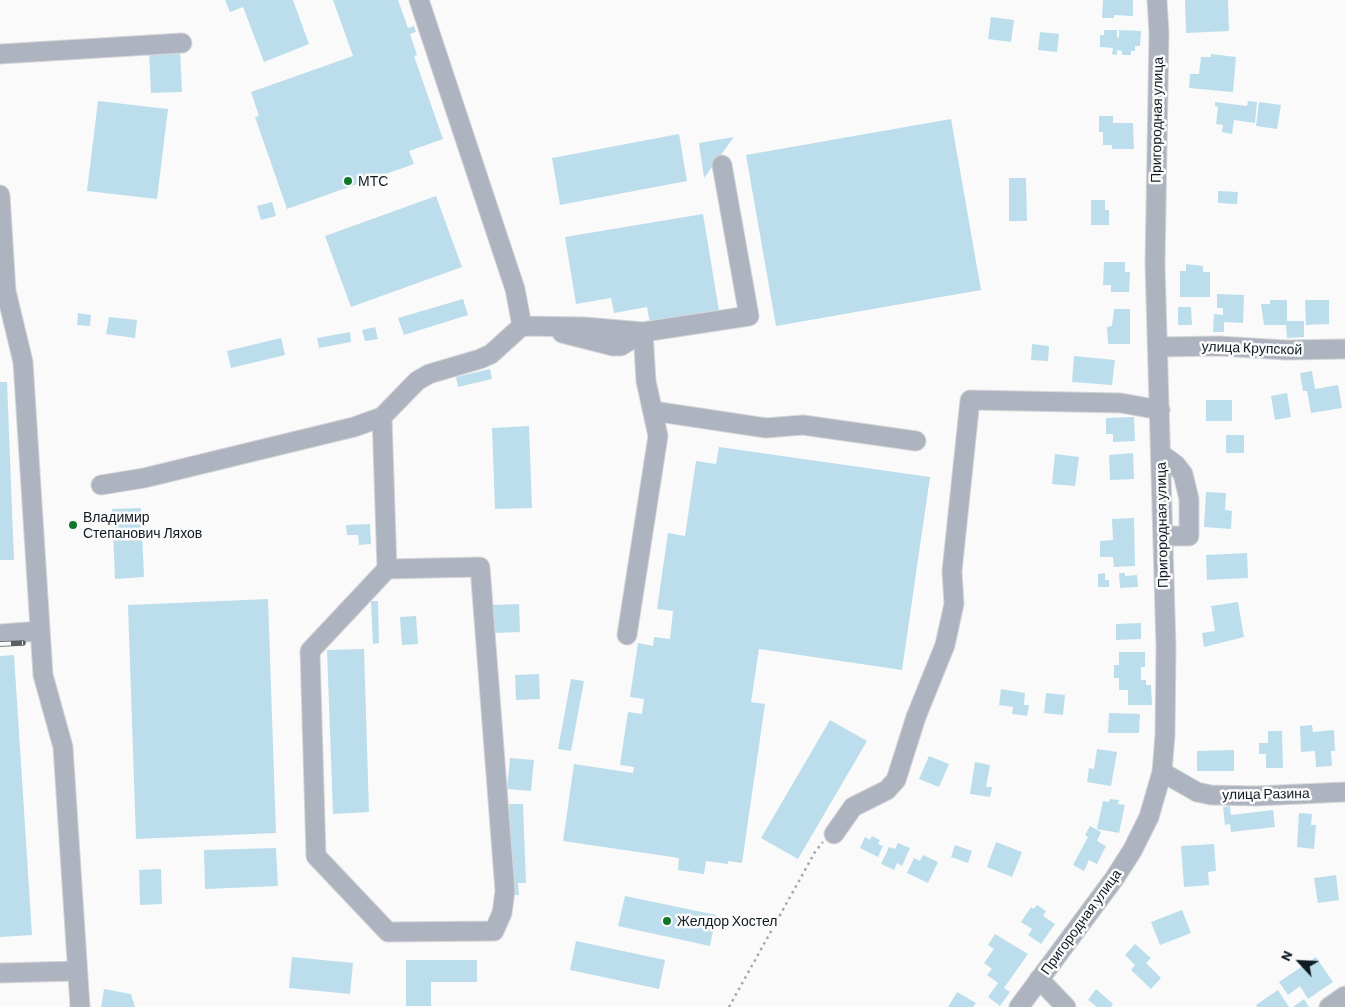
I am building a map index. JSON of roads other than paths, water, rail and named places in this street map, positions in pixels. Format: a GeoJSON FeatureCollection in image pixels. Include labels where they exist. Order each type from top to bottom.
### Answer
{"type":"FeatureCollection","features":[{"type":"Feature","properties":{"kind":"street"},"geometry":{"type":"LineString","coordinates":[[419,0],[529,326]]}},
{"type":"Feature","properties":{"kind":"street","name":"Пригородная улица"},"geometry":{"type":"LineString","coordinates":[[1019,1007],[1114,879],[1132,851],[1149,817],[1162,772],[1166,693],[1159,347],[1155,264],[1159,32],[1157,0]]}},
{"type":"Feature","properties":{"kind":"street"},"geometry":{"type":"LineString","coordinates":[[0,54],[182,43]]}},
{"type":"Feature","properties":{"kind":"street"},"geometry":{"type":"LineString","coordinates":[[101,485],[144,478],[354,428],[382,417],[417,382],[429,374],[480,360],[529,326],[585,327],[637,336],[749,316],[722,165]]}},
{"type":"Feature","properties":{"kind":"street"},"geometry":{"type":"LineString","coordinates":[[0,195],[3,291],[24,362],[43,674],[63,747],[80,1007]]}},
{"type":"Feature","properties":{"kind":"street"},"geometry":{"type":"LineString","coordinates":[[529,326],[613,346],[621,346],[637,336]]}},
{"type":"Feature","properties":{"kind":"street"},"geometry":{"type":"LineString","coordinates":[[637,336],[630,352],[646,381]]}},
{"type":"Feature","properties":{"kind":"street"},"geometry":{"type":"LineString","coordinates":[[627,635],[658,436],[637,336]]}},
{"type":"Feature","properties":{"kind":"street"},"geometry":{"type":"LineString","coordinates":[[613,346],[633,360]]}},
{"type":"Feature","properties":{"kind":"street","name":"улица Крупской"},"geometry":{"type":"LineString","coordinates":[[1159,347],[1219,346],[1286,350],[1345,349]]}},
{"type":"Feature","properties":{"kind":"street"},"geometry":{"type":"LineString","coordinates":[[834,834],[853,807],[887,790],[896,780],[916,716],[945,645],[954,604],[952,571],[970,400],[1121,404],[1160,410]]}},
{"type":"Feature","properties":{"kind":"street"},"geometry":{"type":"LineString","coordinates":[[653,411],[766,428],[803,425],[916,441]]}},
{"type":"Feature","properties":{"kind":"street"},"geometry":{"type":"LineString","coordinates":[[382,417],[387,569],[310,651],[316,856],[388,932],[494,931],[502,913],[505,891],[480,567],[387,569]]}},
{"type":"Feature","properties":{"kind":"street"},"geometry":{"type":"LineString","coordinates":[[1161,454],[1176,465],[1183,474],[1189,499],[1189,536],[1162,536]]}},
{"type":"Feature","properties":{"kind":"street"},"geometry":{"type":"LineString","coordinates":[[0,634],[40,631]]}},
{"type":"Feature","properties":{"kind":"street","name":"улица Разина"},"geometry":{"type":"LineString","coordinates":[[1162,772],[1197,792],[1211,795],[1256,796],[1345,792]]}},
{"type":"Feature","properties":{"kind":"street"},"geometry":{"type":"LineString","coordinates":[[0,973],[77,970]]}},
{"type":"Feature","properties":{"kind":"street"},"geometry":{"type":"LineString","coordinates":[[1039,979],[1066,1007]]}},
{"type":"Feature","properties":{"kind":"street"},"geometry":{"type":"LineString","coordinates":[[1329,1007],[1345,996]]}},
{"type":"Feature","properties":{"kind":"railway"},"geometry":{"type":"LineString","coordinates":[[0,644],[23,643]]}},
{"type":"Feature","properties":{"kind":"place","name":"МТС"},"geometry":{"type":"Point","coordinates":[348,181]}},
{"type":"Feature","properties":{"kind":"place","name":"Владимир Степанович Ляхов"},"geometry":{"type":"Point","coordinates":[73,525]}},
{"type":"Feature","properties":{"kind":"place","name":"Желдор Хостел"},"geometry":{"type":"Point","coordinates":[667,921]}}]}
